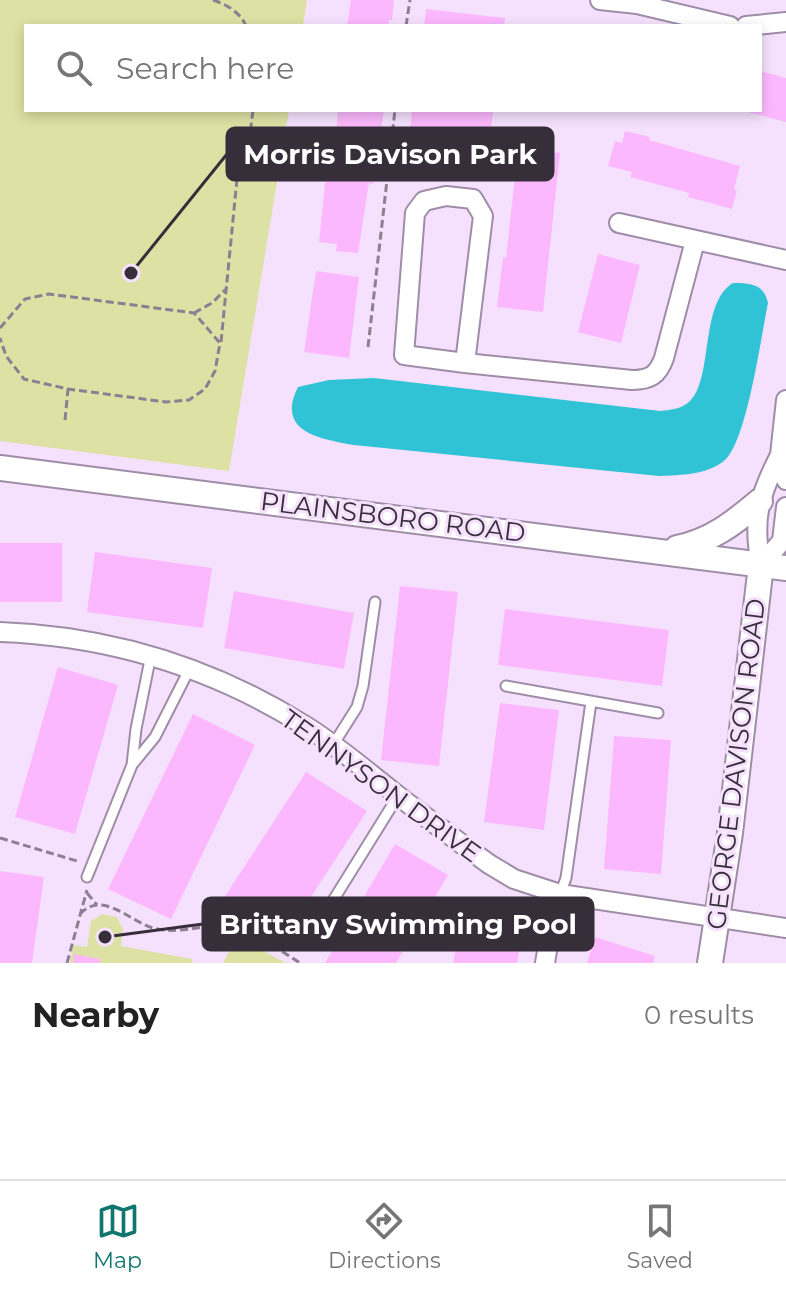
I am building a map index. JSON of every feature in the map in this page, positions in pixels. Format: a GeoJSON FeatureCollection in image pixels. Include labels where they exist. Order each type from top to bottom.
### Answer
{"type":"FeatureCollection","features":[{"type":"Feature","properties":{"kind":"street"},"geometry":{"type":"LineString","coordinates":[[600,0],[637,4],[722,24]]}},
{"type":"Feature","properties":{"kind":"street"},"geometry":{"type":"LineString","coordinates":[[762,24],[786,22]]}},
{"type":"Feature","properties":{"kind":"street"},"geometry":{"type":"LineString","coordinates":[[465,363],[483,216],[473,199],[446,196],[424,201],[415,213],[404,355],[465,363],[645,380],[655,375],[664,358],[695,241]]}},
{"type":"Feature","properties":{"kind":"street"},"geometry":{"type":"LineString","coordinates":[[619,223],[786,260]]}},
{"type":"Feature","properties":{"kind":"street"},"geometry":{"type":"LineString","coordinates":[[786,400],[780,455],[786,480]]}},
{"type":"Feature","properties":{"kind":"street"},"geometry":{"type":"LineString","coordinates":[[761,565],[756,538],[760,501],[762,490],[780,455]]}},
{"type":"Feature","properties":{"kind":"street","name":"PLAINSBORO ROAD"},"geometry":{"type":"LineString","coordinates":[[0,468],[786,568]]}},
{"type":"Feature","properties":{"kind":"street"},"geometry":{"type":"LineString","coordinates":[[664,551],[698,544],[729,527],[760,501]]}},
{"type":"Feature","properties":{"kind":"street"},"geometry":{"type":"LineString","coordinates":[[761,565],[782,541],[786,507]]}},
{"type":"Feature","properties":{"kind":"street","name":"GEORGE DAVISON ROAD"},"geometry":{"type":"LineString","coordinates":[[710,963],[761,565]]}},
{"type":"Feature","properties":{"kind":"street","name":"TENNYSON DRIVE"},"geometry":{"type":"LineString","coordinates":[[0,632],[75,638],[152,655],[190,668],[272,707],[333,745],[489,864],[514,879],[560,894],[786,928]]}},
{"type":"Feature","properties":{"kind":"street"},"geometry":{"type":"LineString","coordinates":[[545,963],[560,894]]}},
{"type":"Feature","properties":{"kind":"lane"},"geometry":{"type":"LineString","coordinates":[[333,745],[350,720],[360,697],[375,602]]}},
{"type":"Feature","properties":{"kind":"lane"},"geometry":{"type":"LineString","coordinates":[[87,877],[132,765],[136,729],[152,655]]}},
{"type":"Feature","properties":{"kind":"lane"},"geometry":{"type":"LineString","coordinates":[[132,765],[155,737],[190,668]]}},
{"type":"Feature","properties":{"kind":"lane"},"geometry":{"type":"LineString","coordinates":[[506,686],[658,713]]}},
{"type":"Feature","properties":{"kind":"lane"},"geometry":{"type":"LineString","coordinates":[[560,894],[566,878],[591,702]]}},
{"type":"Feature","properties":{"kind":"lane"},"geometry":{"type":"LineString","coordinates":[[306,944],[398,796]]}},
{"type":"Feature","properties":{"kind":"path"},"geometry":{"type":"LineString","coordinates":[[213,0],[223,3],[245,24]]}},
{"type":"Feature","properties":{"kind":"path"},"geometry":{"type":"LineString","coordinates":[[406,24],[410,0]]}},
{"type":"Feature","properties":{"kind":"path"},"geometry":{"type":"LineString","coordinates":[[0,338],[6,356],[24,379],[68,389],[166,402],[189,400],[205,389],[215,371],[220,343],[238,169],[247,159],[253,112]]}},
{"type":"Feature","properties":{"kind":"path"},"geometry":{"type":"LineString","coordinates":[[368,347],[395,112]]}},
{"type":"Feature","properties":{"kind":"path"},"geometry":{"type":"LineString","coordinates":[[0,328],[25,299],[49,294],[194,313],[212,303],[228,287]]}},
{"type":"Feature","properties":{"kind":"path"},"geometry":{"type":"LineString","coordinates":[[194,313],[220,343]]}},
{"type":"Feature","properties":{"kind":"path"},"geometry":{"type":"LineString","coordinates":[[65,420],[68,389]]}},
{"type":"Feature","properties":{"kind":"path"},"geometry":{"type":"LineString","coordinates":[[0,838],[71,859]]}},
{"type":"Feature","properties":{"kind":"path"},"geometry":{"type":"LineString","coordinates":[[67,963],[87,893],[87,877]]}},
{"type":"Feature","properties":{"kind":"path"},"geometry":{"type":"LineString","coordinates":[[87,893],[97,905]]}},
{"type":"Feature","properties":{"kind":"path"},"geometry":{"type":"LineString","coordinates":[[80,914],[97,905],[119,909],[142,925],[163,931],[231,927],[300,963]]}},
{"type":"Feature","properties":{"kind":"green space"},"geometry":{"type":"Polygon","coordinates":[[[0,0],[307,0],[303,24],[24,24],[24,112],[289,112],[229,471],[0,441],[0,0]]]}},
{"type":"Feature","properties":{"kind":"green space"},"geometry":{"type":"Polygon","coordinates":[[[102,914],[117,917],[123,929],[121,946],[192,959],[193,963],[70,963],[73,945],[87,947],[91,921],[102,914]]]}},
{"type":"Feature","properties":{"kind":"green space"},"geometry":{"type":"Polygon","coordinates":[[[237,937],[286,963],[223,963],[237,937]]]}},
{"type":"Feature","properties":{"kind":"water"},"geometry":{"type":"Polygon","coordinates":[[[733,283],[760,288],[768,303],[740,432],[725,460],[702,471],[659,476],[354,445],[305,431],[293,415],[292,402],[298,387],[329,380],[374,378],[660,411],[679,408],[689,402],[697,391],[715,307],[722,293],[733,283]]]}},
{"type":"Feature","properties":{"kind":"building"},"geometry":{"type":"Polygon","coordinates":[[[351,0],[394,0],[392,20],[388,24],[347,24],[351,0]]]}},
{"type":"Feature","properties":{"kind":"building"},"geometry":{"type":"Polygon","coordinates":[[[426,9],[505,18],[504,24],[424,24],[426,9]]]}},
{"type":"Feature","properties":{"kind":"building"},"geometry":{"type":"Polygon","coordinates":[[[762,72],[786,78],[786,122],[748,112],[762,112],[762,72]]]}},
{"type":"Feature","properties":{"kind":"building"},"geometry":{"type":"Polygon","coordinates":[[[338,112],[384,112],[358,253],[336,251],[337,244],[319,242],[328,155],[334,156],[338,112]]]}},
{"type":"Feature","properties":{"kind":"building"},"geometry":{"type":"Polygon","coordinates":[[[412,112],[493,112],[489,150],[456,146],[456,151],[439,149],[439,144],[409,140],[412,112]]]}},
{"type":"Feature","properties":{"kind":"building"},"geometry":{"type":"Polygon","coordinates":[[[625,131],[740,166],[732,209],[630,177],[632,172],[608,166],[615,141],[622,143],[625,131]]]}},
{"type":"Feature","properties":{"kind":"building"},"geometry":{"type":"Polygon","coordinates":[[[518,148],[560,153],[543,312],[497,307],[503,257],[506,258],[518,148]]]}},
{"type":"Feature","properties":{"kind":"building"},"geometry":{"type":"Polygon","coordinates":[[[598,254],[640,265],[621,343],[578,332],[598,254]]]}},
{"type":"Feature","properties":{"kind":"building"},"geometry":{"type":"Polygon","coordinates":[[[316,271],[359,277],[349,358],[304,352],[316,271]]]}},
{"type":"Feature","properties":{"kind":"building"},"geometry":{"type":"Polygon","coordinates":[[[0,543],[62,543],[62,602],[0,602],[0,543]]]}},
{"type":"Feature","properties":{"kind":"building"},"geometry":{"type":"Polygon","coordinates":[[[95,552],[212,568],[203,628],[87,612],[95,552]]]}},
{"type":"Feature","properties":{"kind":"building"},"geometry":{"type":"Polygon","coordinates":[[[400,586],[458,592],[439,766],[381,760],[400,586]]]}},
{"type":"Feature","properties":{"kind":"building"},"geometry":{"type":"Polygon","coordinates":[[[234,591],[354,613],[344,669],[224,648],[234,591]]]}},
{"type":"Feature","properties":{"kind":"building"},"geometry":{"type":"Polygon","coordinates":[[[505,609],[669,630],[662,686],[498,665],[505,609]]]}},
{"type":"Feature","properties":{"kind":"building"},"geometry":{"type":"Polygon","coordinates":[[[58,667],[118,685],[75,834],[15,817],[58,667]]]}},
{"type":"Feature","properties":{"kind":"building"},"geometry":{"type":"Polygon","coordinates":[[[500,703],[559,710],[544,830],[484,822],[500,703]]]}},
{"type":"Feature","properties":{"kind":"building"},"geometry":{"type":"Polygon","coordinates":[[[193,714],[255,745],[171,919],[108,889],[193,714]]]}},
{"type":"Feature","properties":{"kind":"building"},"geometry":{"type":"Polygon","coordinates":[[[614,736],[671,740],[661,874],[604,869],[614,736]]]}},
{"type":"Feature","properties":{"kind":"building"},"geometry":{"type":"Polygon","coordinates":[[[306,772],[367,811],[281,943],[220,904],[306,772]]]}},
{"type":"Feature","properties":{"kind":"building"},"geometry":{"type":"Polygon","coordinates":[[[395,844],[448,875],[396,963],[325,963],[395,844]]]}},
{"type":"Feature","properties":{"kind":"building"},"geometry":{"type":"Polygon","coordinates":[[[0,871],[44,877],[32,963],[0,963],[0,871]]]}},
{"type":"Feature","properties":{"kind":"building"},"geometry":{"type":"Polygon","coordinates":[[[464,904],[526,916],[517,963],[453,963],[464,904]]]}},
{"type":"Feature","properties":{"kind":"building"},"geometry":{"type":"Polygon","coordinates":[[[595,937],[655,956],[653,963],[587,963],[595,937]]]}},
{"type":"Feature","properties":{"kind":"building"},"geometry":{"type":"Polygon","coordinates":[[[74,954],[100,959],[100,963],[73,963],[74,954]]]}},
{"type":"Feature","properties":{"kind":"place","name":"Morris Davison Park"},"geometry":{"type":"Point","coordinates":[131,273]}},
{"type":"Feature","properties":{"kind":"place","name":"Brittany Swimming Pool"},"geometry":{"type":"Point","coordinates":[105,937]}}]}
